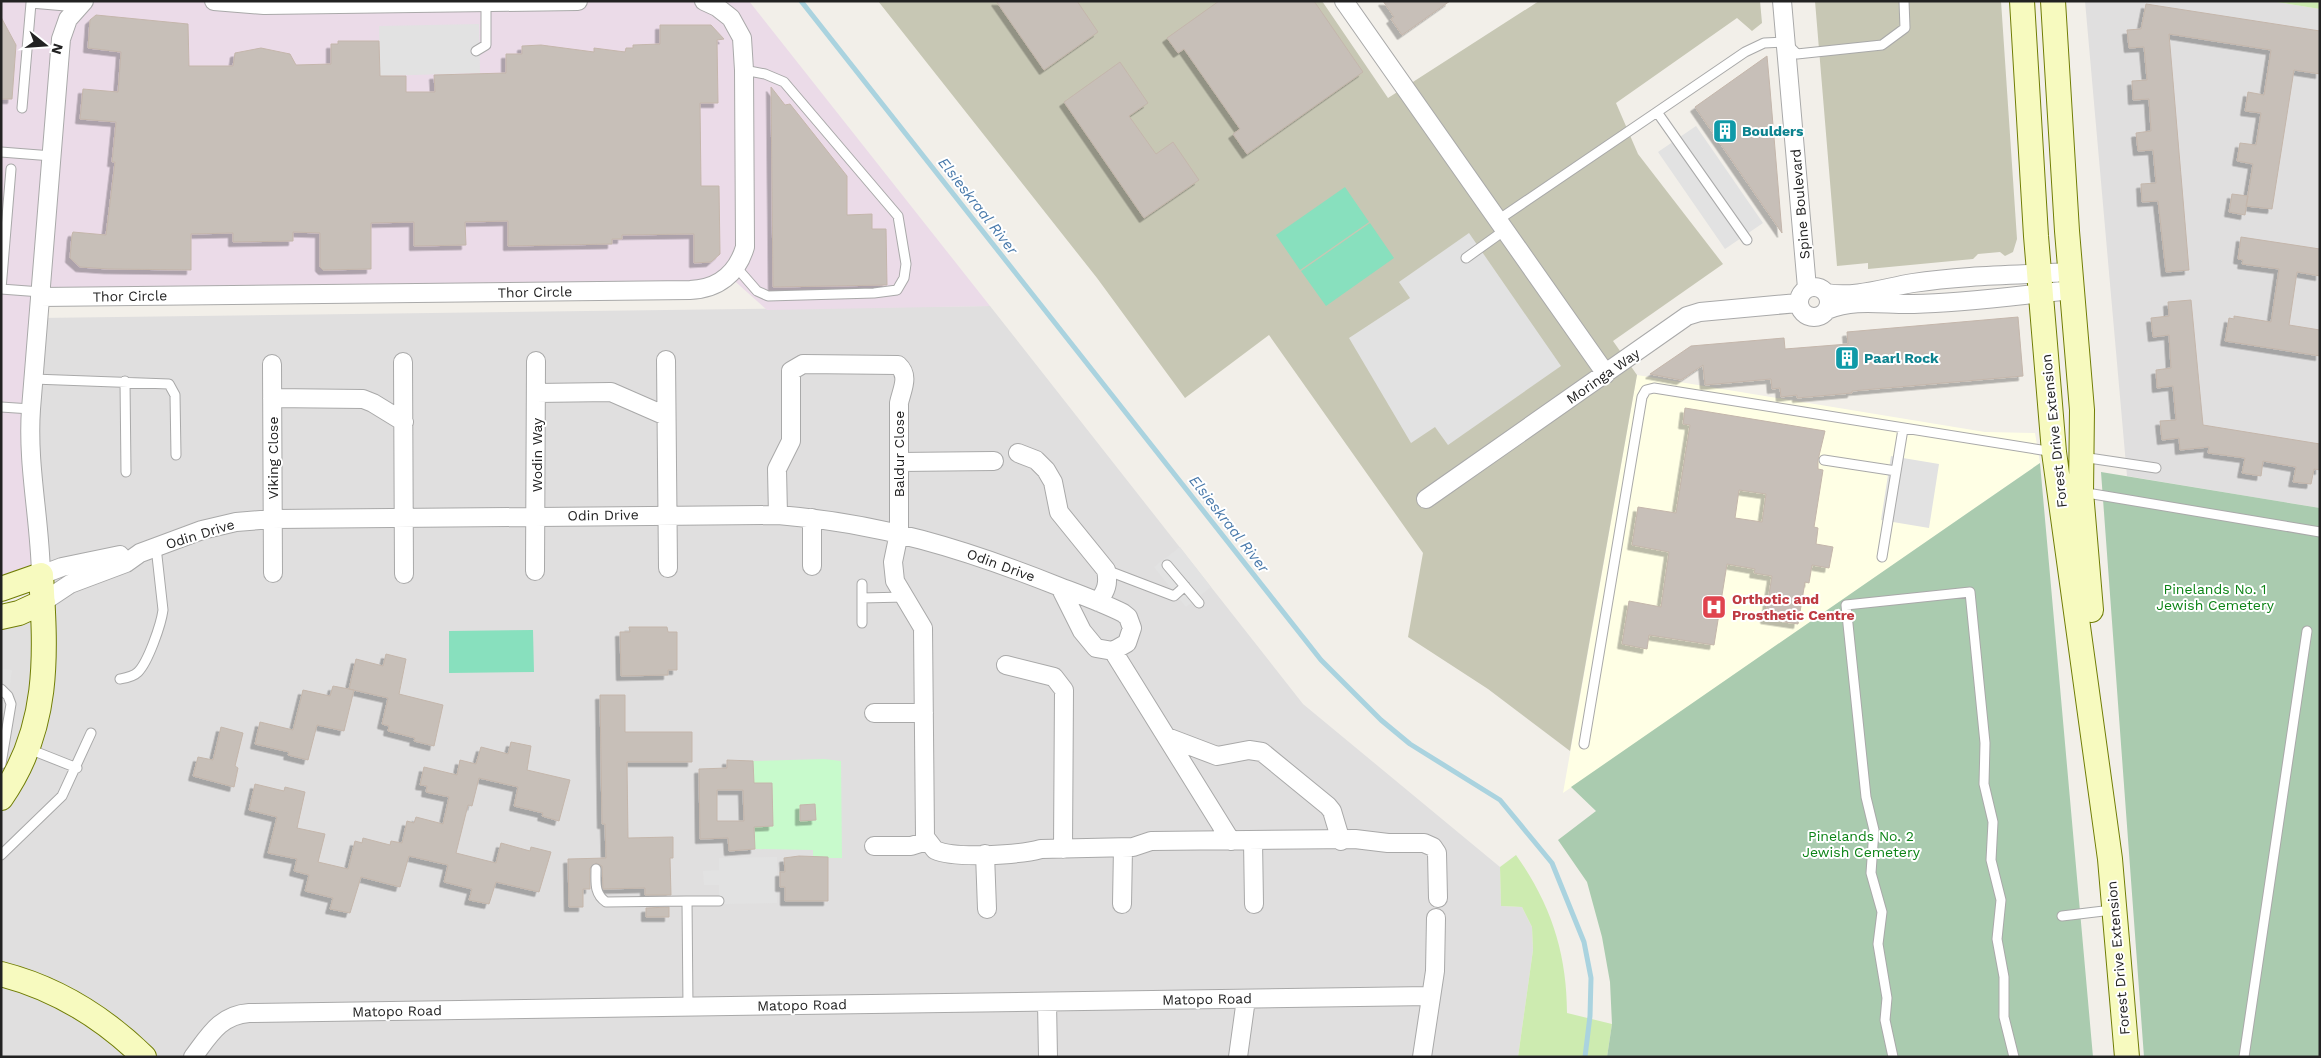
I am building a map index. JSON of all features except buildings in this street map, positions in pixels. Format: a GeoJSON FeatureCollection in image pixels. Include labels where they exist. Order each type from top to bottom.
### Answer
{"type":"FeatureCollection","features":[{"type":"Feature","properties":{"kind":"street"},"geometry":{"type":"LineString","coordinates":[[214,1],[264,5],[578,1]]}},
{"type":"Feature","properties":{"kind":"street"},"geometry":{"type":"LineString","coordinates":[[704,1],[723,10],[738,28],[742,38],[746,236],[745,247],[737,268]]}},
{"type":"Feature","properties":{"kind":"street"},"geometry":{"type":"LineString","coordinates":[[1344,1],[1606,374]]}},
{"type":"Feature","properties":{"kind":"street","name":"Spine Boulevard"},"geometry":{"type":"LineString","coordinates":[[1782,1],[1791,48],[1815,296]]}},
{"type":"Feature","properties":{"kind":"street","name":"Spine Boulevard"},"geometry":{"type":"LineString","coordinates":[[1791,48],[1793,1]]}},
{"type":"Feature","properties":{"kind":"street","name":"Forest Drive Extension"},"geometry":{"type":"LineString","coordinates":[[2022,1],[2040,283],[2054,452],[2110,859]]}},
{"type":"Feature","properties":{"kind":"street","name":"Forest Drive Extension"},"geometry":{"type":"LineString","coordinates":[[2053,1],[2071,281],[2082,410],[2081,492],[2127,1057]]}},
{"type":"Feature","properties":{"kind":"street"},"geometry":{"type":"LineString","coordinates":[[2,797],[29,749],[38,719],[41,693],[43,602],[40,542],[30,467],[31,410],[62,39],[68,19],[80,4]]}},
{"type":"Feature","properties":{"kind":"street","name":"Thor Circle"},"geometry":{"type":"LineString","coordinates":[[40,295],[700,290],[721,282],[737,268]]}},
{"type":"Feature","properties":{"kind":"street","name":"Moringa Way"},"geometry":{"type":"LineString","coordinates":[[1426,500],[1694,313],[1815,296],[1842,304],[1883,302],[1914,304],[2040,283],[2071,281]]}},
{"type":"Feature","properties":{"kind":"street"},"geometry":{"type":"LineString","coordinates":[[666,360],[668,568]]}},
{"type":"Feature","properties":{"kind":"street","name":"Wodin Way"},"geometry":{"type":"LineString","coordinates":[[535,571],[537,516],[536,361]]}},
{"type":"Feature","properties":{"kind":"street"},"geometry":{"type":"LineString","coordinates":[[403,362],[404,574]]}},
{"type":"Feature","properties":{"kind":"street","name":"Baldur Close"},"geometry":{"type":"LineString","coordinates":[[778,515],[777,469],[791,441],[790,377],[796,366],[852,363],[898,365],[902,369],[904,383],[899,403],[899,533],[893,562],[895,581],[923,628],[927,842]]}},
{"type":"Feature","properties":{"kind":"street","name":"Viking Close"},"geometry":{"type":"LineString","coordinates":[[272,364],[273,573]]}},
{"type":"Feature","properties":{"kind":"street"},"geometry":{"type":"LineString","coordinates":[[536,393],[611,392],[666,416]]}},
{"type":"Feature","properties":{"kind":"street","name":"Viking Close"},"geometry":{"type":"LineString","coordinates":[[272,398],[363,400],[373,403],[404,422]]}},
{"type":"Feature","properties":{"kind":"street"},"geometry":{"type":"LineString","coordinates":[[1018,453],[1036,460],[1046,470],[1053,482],[1059,512],[1106,570],[1108,585],[1098,602]]}},
{"type":"Feature","properties":{"kind":"street"},"geometry":{"type":"LineString","coordinates":[[899,462],[994,461]]}},
{"type":"Feature","properties":{"kind":"street","name":"Odin Drive"},"geometry":{"type":"LineString","coordinates":[[1,589],[62,566],[148,550],[218,526],[273,519],[666,514],[778,515],[812,518],[899,533],[979,556],[1098,602],[1123,613],[1131,623],[1130,638],[1121,648],[1113,650]]}},
{"type":"Feature","properties":{"kind":"street"},"geometry":{"type":"LineString","coordinates":[[812,518],[812,566]]}},
{"type":"Feature","properties":{"kind":"street","name":"Odin Drive"},"geometry":{"type":"LineString","coordinates":[[1,617],[19,614],[43,602],[70,584],[126,563],[148,550]]}},
{"type":"Feature","properties":{"kind":"street"},"geometry":{"type":"LineString","coordinates":[[1060,587],[1075,618],[1089,640],[1103,651],[1113,650],[1231,841]]}},
{"type":"Feature","properties":{"kind":"street"},"geometry":{"type":"LineString","coordinates":[[1006,665],[1054,677],[1064,690],[1063,849]]}},
{"type":"Feature","properties":{"kind":"street"},"geometry":{"type":"LineString","coordinates":[[874,713],[924,713]]}},
{"type":"Feature","properties":{"kind":"street"},"geometry":{"type":"LineString","coordinates":[[1168,737],[1217,756]]}},
{"type":"Feature","properties":{"kind":"street"},"geometry":{"type":"LineString","coordinates":[[1190,774],[1217,756],[1249,750],[1268,756],[1328,806],[1332,811],[1341,840]]}},
{"type":"Feature","properties":{"kind":"street"},"geometry":{"type":"LineString","coordinates":[[874,846],[911,846],[927,842],[940,852],[985,854],[1026,853],[1041,849],[1123,848],[1152,842],[1356,839],[1388,843],[1424,844],[1433,847],[1438,857],[1438,898]]}},
{"type":"Feature","properties":{"kind":"street"},"geometry":{"type":"LineString","coordinates":[[1253,841],[1254,904]]}},
{"type":"Feature","properties":{"kind":"street"},"geometry":{"type":"LineString","coordinates":[[1122,904],[1123,848]]}},
{"type":"Feature","properties":{"kind":"street"},"geometry":{"type":"LineString","coordinates":[[985,854],[987,909]]}},
{"type":"Feature","properties":{"kind":"street"},"geometry":{"type":"LineString","coordinates":[[1422,1057],[1435,971],[1436,918]]}},
{"type":"Feature","properties":{"kind":"street"},"geometry":{"type":"LineString","coordinates":[[1,974],[32,984],[84,1010],[109,1026],[144,1057]]}},
{"type":"Feature","properties":{"kind":"street","name":"Matopo Road"},"geometry":{"type":"LineString","coordinates":[[193,1057],[220,1023],[241,1013],[1430,996]]}},
{"type":"Feature","properties":{"kind":"street"},"geometry":{"type":"LineString","coordinates":[[1238,1057],[1246,999]]}},
{"type":"Feature","properties":{"kind":"street"},"geometry":{"type":"LineString","coordinates":[[1047,1002],[1048,1057]]}},
{"type":"Feature","properties":{"kind":"lane"},"geometry":{"type":"LineString","coordinates":[[1466,258],[1502,225],[1657,112],[1744,52],[1764,43],[1791,48],[1882,45],[1905,28],[1904,1]]}},
{"type":"Feature","properties":{"kind":"lane"},"geometry":{"type":"LineString","coordinates":[[22,108],[31,2],[80,4]]}},
{"type":"Feature","properties":{"kind":"lane"},"geometry":{"type":"LineString","coordinates":[[476,51],[486,45],[486,2]]}},
{"type":"Feature","properties":{"kind":"lane"},"geometry":{"type":"LineString","coordinates":[[737,268],[757,290],[768,296],[897,290],[904,278],[906,264],[898,216],[784,82],[765,74],[744,70]]}},
{"type":"Feature","properties":{"kind":"lane"},"geometry":{"type":"LineString","coordinates":[[1657,112],[1747,240]]}},
{"type":"Feature","properties":{"kind":"lane"},"geometry":{"type":"LineString","coordinates":[[1,152],[52,156]]}},
{"type":"Feature","properties":{"kind":"lane"},"geometry":{"type":"LineString","coordinates":[[11,169],[1,289],[40,295]]}},
{"type":"Feature","properties":{"kind":"lane"},"geometry":{"type":"LineString","coordinates":[[33,379],[162,382],[169,384],[173,388],[176,455]]}},
{"type":"Feature","properties":{"kind":"lane"},"geometry":{"type":"LineString","coordinates":[[124,381],[126,472]]}},
{"type":"Feature","properties":{"kind":"lane"},"geometry":{"type":"LineString","coordinates":[[1584,744],[1642,397],[1646,390],[1654,388],[2054,452]]}},
{"type":"Feature","properties":{"kind":"lane"},"geometry":{"type":"LineString","coordinates":[[1,407],[31,410]]}},
{"type":"Feature","properties":{"kind":"lane"},"geometry":{"type":"LineString","coordinates":[[1882,557],[1902,429]]}},
{"type":"Feature","properties":{"kind":"lane"},"geometry":{"type":"LineString","coordinates":[[2082,457],[2156,468]]}},
{"type":"Feature","properties":{"kind":"lane"},"geometry":{"type":"LineString","coordinates":[[1824,460],[1896,471]]}},
{"type":"Feature","properties":{"kind":"lane"},"geometry":{"type":"LineString","coordinates":[[2081,492],[2320,532]]}},
{"type":"Feature","properties":{"kind":"lane"},"geometry":{"type":"LineString","coordinates":[[120,680],[133,676],[143,666],[162,620],[163,610],[148,550]]}},
{"type":"Feature","properties":{"kind":"lane"},"geometry":{"type":"LineString","coordinates":[[1167,565],[1199,603]]}},
{"type":"Feature","properties":{"kind":"lane"},"geometry":{"type":"LineString","coordinates":[[1106,570],[1174,596],[1185,586]]}},
{"type":"Feature","properties":{"kind":"lane"},"geometry":{"type":"LineString","coordinates":[[862,584],[862,623]]}},
{"type":"Feature","properties":{"kind":"lane"},"geometry":{"type":"LineString","coordinates":[[1893,1057],[1885,1020],[1888,998],[1878,944],[1882,912],[1871,873],[1874,830],[1866,797],[1846,605],[1970,592],[1985,743],[1984,784],[1993,822],[1991,860],[2000,900],[1997,939],[2004,977],[2004,1017],[2014,1057]]}},
{"type":"Feature","properties":{"kind":"lane"},"geometry":{"type":"LineString","coordinates":[[862,598],[905,597]]}},
{"type":"Feature","properties":{"kind":"lane"},"geometry":{"type":"LineString","coordinates":[[2244,1057],[2307,631]]}},
{"type":"Feature","properties":{"kind":"lane"},"geometry":{"type":"LineString","coordinates":[[1,689],[8,696],[11,704],[1,764]]}},
{"type":"Feature","properties":{"kind":"lane"},"geometry":{"type":"LineString","coordinates":[[1,855],[62,796],[77,768],[91,733]]}},
{"type":"Feature","properties":{"kind":"lane"},"geometry":{"type":"LineString","coordinates":[[29,749],[77,768]]}},
{"type":"Feature","properties":{"kind":"lane"},"geometry":{"type":"LineString","coordinates":[[596,869],[598,894],[606,902],[719,900]]}},
{"type":"Feature","properties":{"kind":"lane"},"geometry":{"type":"LineString","coordinates":[[687,901],[688,1007]]}},
{"type":"Feature","properties":{"kind":"lane"},"geometry":{"type":"LineString","coordinates":[[2062,916],[2115,910]]}},
{"type":"Feature","properties":{"kind":"shaded area"},"geometry":{"type":"Polygon","coordinates":[[[1,1],[749,1],[990,306],[767,310],[729,276],[721,282],[40,297],[29,438],[41,575],[1,589],[1,1]]]}},
{"type":"Feature","properties":{"kind":"shaded area"},"geometry":{"type":"Polygon","coordinates":[[[878,1],[1322,1],[1388,98],[1539,1],[1760,1],[1762,23],[1752,31],[1737,18],[1616,103],[1638,154],[1723,264],[1613,341],[1637,375],[1570,751],[1488,689],[1408,637],[1423,553],[1269,335],[1185,398],[1097,278],[878,1]]]}},
{"type":"Feature","properties":{"kind":"shaded area"},"geometry":{"type":"Polygon","coordinates":[[[1815,1],[2001,1],[2017,239],[2013,252],[2005,256],[2000,252],[1978,254],[1973,259],[1868,269],[1868,263],[1837,266],[1815,1]]]}},
{"type":"Feature","properties":{"kind":"shaded area"},"geometry":{"type":"Polygon","coordinates":[[[2085,1],[2271,1],[2320,9],[2320,508],[2127,476],[2085,1]]]}},
{"type":"Feature","properties":{"kind":"shaded area"},"geometry":{"type":"Polygon","coordinates":[[[479,24],[480,73],[380,76],[379,26],[479,24]]]}},
{"type":"Feature","properties":{"kind":"shaded area"},"geometry":{"type":"Polygon","coordinates":[[[1696,126],[1763,223],[1725,249],[1658,152],[1696,126]]]}},
{"type":"Feature","properties":{"kind":"shaded area"},"geometry":{"type":"Polygon","coordinates":[[[1469,233],[1561,366],[1448,445],[1435,427],[1411,443],[1349,338],[1410,298],[1399,282],[1469,233]]]}},
{"type":"Feature","properties":{"kind":"shaded area"},"geometry":{"type":"Polygon","coordinates":[[[990,306],[1303,704],[1500,867],[1501,906],[1522,907],[1532,927],[1533,950],[1518,1057],[1,1057],[1,617],[43,601],[30,467],[38,318],[990,306]]]}},
{"type":"Feature","properties":{"kind":"shaded area","name":"Orthotic and Prosthetic Centre"},"geometry":{"type":"Polygon","coordinates":[[[1637,375],[1985,432],[2035,433],[2040,463],[1563,793],[1637,375]]]}},
{"type":"Feature","properties":{"kind":"shaded area"},"geometry":{"type":"Polygon","coordinates":[[[1891,456],[1939,464],[1929,528],[1881,520],[1891,456]]]}},
{"type":"Feature","properties":{"kind":"shaded area"},"geometry":{"type":"Polygon","coordinates":[[[1180,547],[1211,587],[1186,607],[1154,567],[1180,547]]]}},
{"type":"Feature","properties":{"kind":"shaded area"},"geometry":{"type":"Polygon","coordinates":[[[1,669],[12,670],[6,713],[1,713],[1,669]]]}},
{"type":"Feature","properties":{"kind":"shaded area"},"geometry":{"type":"Polygon","coordinates":[[[777,857],[777,903],[719,904],[719,885],[704,885],[703,871],[719,870],[719,858],[777,857]]]}},
{"type":"Feature","properties":{"kind":"green space"},"geometry":{"type":"Polygon","coordinates":[[[2271,1],[2320,1],[2320,9],[2271,1]]]}},
{"type":"Feature","properties":{"kind":"green space"},"geometry":{"type":"Polygon","coordinates":[[[1345,187],[1369,222],[1300,270],[1276,235],[1345,187]]]}},
{"type":"Feature","properties":{"kind":"green space"},"geometry":{"type":"Polygon","coordinates":[[[1370,223],[1394,258],[1326,306],[1301,271],[1370,223]]]}},
{"type":"Feature","properties":{"kind":"green space","name":"Pinelands No. 2 Jewish Cemetery"},"geometry":{"type":"Polygon","coordinates":[[[2040,463],[2093,1057],[1607,1057],[1612,1024],[1610,982],[1602,937],[1587,882],[1558,840],[1596,811],[1571,787],[2040,463]]]}},
{"type":"Feature","properties":{"kind":"green space","name":"Pinelands No. 1 Jewish Cemetery"},"geometry":{"type":"Polygon","coordinates":[[[2101,472],[2320,508],[2320,1057],[2144,1057],[2101,472]]]}},
{"type":"Feature","properties":{"kind":"green space"},"geometry":{"type":"Polygon","coordinates":[[[533,630],[534,672],[449,673],[449,631],[533,630]]]}},
{"type":"Feature","properties":{"kind":"green space"},"geometry":{"type":"Polygon","coordinates":[[[824,759],[841,761],[842,858],[813,858],[813,850],[755,849],[754,827],[773,826],[772,783],[754,783],[753,761],[824,759]]]}},
{"type":"Feature","properties":{"kind":"green space"},"geometry":{"type":"Polygon","coordinates":[[[1516,855],[1539,892],[1555,930],[1564,970],[1567,1013],[1612,1024],[1607,1057],[1518,1057],[1533,950],[1532,927],[1522,907],[1501,906],[1500,867],[1516,855]]]}},
{"type":"Feature","properties":{"kind":"waterway","name":"Elsieskraal River"},"geometry":{"type":"LineString","coordinates":[[801,1],[1321,660],[1381,720],[1410,744],[1500,800],[1552,863],[1584,942],[1591,978],[1590,1016],[1585,1057]]}},
{"type":"Feature","properties":{"kind":"place","name":"Boulders"},"geometry":{"type":"Point","coordinates":[1725,131]}},
{"type":"Feature","properties":{"kind":"place","name":"Paarl Rock"},"geometry":{"type":"Point","coordinates":[1847,358]}},
{"type":"Feature","properties":{"kind":"place","name":"Orthotic and Prosthetic Centre"},"geometry":{"type":"Point","coordinates":[1714,607]}}]}
